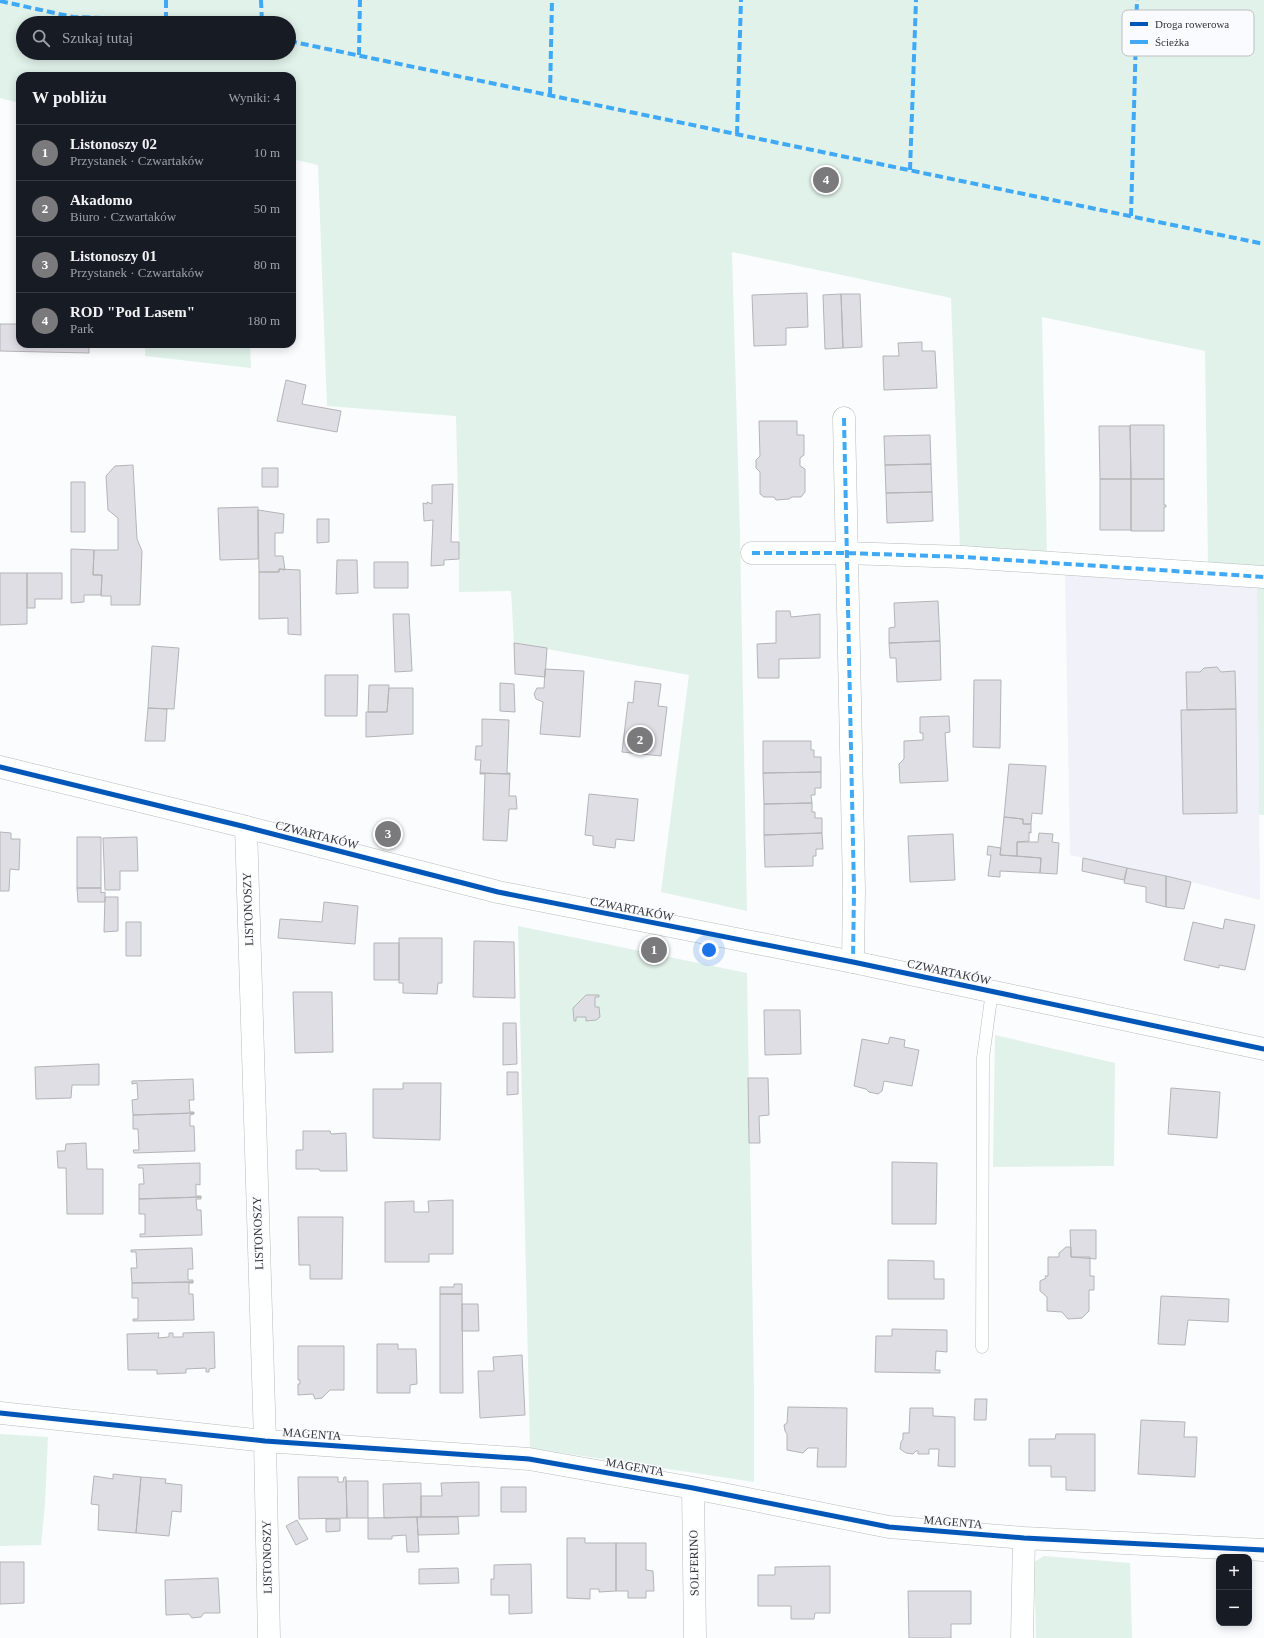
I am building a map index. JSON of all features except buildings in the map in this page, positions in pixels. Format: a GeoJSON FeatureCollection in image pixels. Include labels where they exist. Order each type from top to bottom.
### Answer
{"type":"FeatureCollection","features":[{"type":"Feature","properties":{"kind":"street"},"geometry":{"type":"LineString","coordinates":[[844,418],[854,890],[852,962]]}},
{"type":"Feature","properties":{"kind":"street"},"geometry":{"type":"LineString","coordinates":[[752,553],[846,553],[963,557],[1264,577]]}},
{"type":"Feature","properties":{"kind":"street","name":"CZWARTAKÓW"},"geometry":{"type":"LineString","coordinates":[[0,767],[246,827],[498,892],[852,962],[1264,1049]]}},
{"type":"Feature","properties":{"kind":"street","name":"LISTONOSZY"},"geometry":{"type":"LineString","coordinates":[[246,827],[265,1441],[269,1638]]}},
{"type":"Feature","properties":{"kind":"street","name":"MAGENTA"},"geometry":{"type":"LineString","coordinates":[[0,1413],[265,1441],[529,1459],[694,1488],[889,1527],[1024,1538],[1264,1550]]}},
{"type":"Feature","properties":{"kind":"street","name":"SOLFERINO"},"geometry":{"type":"LineString","coordinates":[[694,1488],[695,1638]]}},
{"type":"Feature","properties":{"kind":"street"},"geometry":{"type":"LineString","coordinates":[[1022,1638],[1024,1538]]}},
{"type":"Feature","properties":{"kind":"lane"},"geometry":{"type":"LineString","coordinates":[[982,1347],[983,1058],[992,991]]}},
{"type":"Feature","properties":{"kind":"shaded area"},"geometry":{"type":"Polygon","coordinates":[[[0,0],[1264,0],[1264,566],[1208,563],[1205,351],[1042,317],[1047,555],[960,549],[951,298],[732,252],[740,535],[747,911],[661,892],[689,675],[514,643],[511,591],[459,592],[456,416],[327,406],[318,165],[296,160],[296,72],[16,72],[16,102],[0,98],[0,0]]]}},
{"type":"Feature","properties":{"kind":"shaded area"},"geometry":{"type":"Polygon","coordinates":[[[145,348],[250,348],[251,368],[145,356],[145,348]]]}},
{"type":"Feature","properties":{"kind":"shaded area"},"geometry":{"type":"Polygon","coordinates":[[[1065,572],[1257,587],[1260,900],[1191,882],[1070,855],[1065,572]]]}},
{"type":"Feature","properties":{"kind":"shaded area"},"geometry":{"type":"Polygon","coordinates":[[[1257,587],[1264,587],[1264,815],[1259,815],[1257,587]]]}},
{"type":"Feature","properties":{"kind":"shaded area"},"geometry":{"type":"Polygon","coordinates":[[[518,926],[747,973],[754,1390],[754,1482],[530,1448],[518,926]]]}},
{"type":"Feature","properties":{"kind":"shaded area"},"geometry":{"type":"Polygon","coordinates":[[[995,1035],[1115,1063],[1114,1166],[993,1167],[995,1035]]]}},
{"type":"Feature","properties":{"kind":"shaded area"},"geometry":{"type":"Polygon","coordinates":[[[0,1434],[48,1437],[45,1504],[41,1545],[0,1546],[0,1434]]]}},
{"type":"Feature","properties":{"kind":"shaded area"},"geometry":{"type":"Polygon","coordinates":[[[1044,1556],[1130,1563],[1132,1638],[1036,1638],[1034,1562],[1044,1556]]]}},
{"type":"Feature","properties":{"kind":"marked path"},"geometry":{"type":"LineString","coordinates":[[166,0],[166,16]]}},
{"type":"Feature","properties":{"kind":"marked path"},"geometry":{"type":"LineString","coordinates":[[261,0],[262,16]]}},
{"type":"Feature","properties":{"kind":"marked path"},"geometry":{"type":"LineString","coordinates":[[359,55],[360,0]]}},
{"type":"Feature","properties":{"kind":"marked path"},"geometry":{"type":"LineString","coordinates":[[550,95],[552,0]]}},
{"type":"Feature","properties":{"kind":"marked path"},"geometry":{"type":"LineString","coordinates":[[737,134],[741,0]]}},
{"type":"Feature","properties":{"kind":"marked path"},"geometry":{"type":"LineString","coordinates":[[910,170],[916,0]]}},
{"type":"Feature","properties":{"kind":"marked path"},"geometry":{"type":"LineString","coordinates":[[1137,0],[1137,10]]}},
{"type":"Feature","properties":{"kind":"marked path"},"geometry":{"type":"LineString","coordinates":[[0,1],[68,16]]}},
{"type":"Feature","properties":{"kind":"marked path"},"geometry":{"type":"LineString","coordinates":[[296,42],[1264,244]]}},
{"type":"Feature","properties":{"kind":"marked path"},"geometry":{"type":"LineString","coordinates":[[1131,216],[1135,56]]}},
{"type":"Feature","properties":{"kind":"marked path"},"geometry":{"type":"LineString","coordinates":[[844,418],[854,890],[853,962]]}},
{"type":"Feature","properties":{"kind":"marked path"},"geometry":{"type":"LineString","coordinates":[[752,553],[846,553],[963,557],[1264,577]]}},
{"type":"Feature","properties":{"kind":"cycle path"},"geometry":{"type":"LineString","coordinates":[[0,767],[246,827],[498,892],[853,962],[1264,1049]]}},
{"type":"Feature","properties":{"kind":"cycle path"},"geometry":{"type":"LineString","coordinates":[[0,1413],[265,1441],[529,1459],[693,1488],[889,1527],[1024,1538],[1264,1550]]}},
{"type":"Feature","properties":{"kind":"place","name":"ROD \"Pod Lasem\""},"geometry":{"type":"Point","coordinates":[826,180]}},
{"type":"Feature","properties":{"kind":"place","name":"Akadomo"},"geometry":{"type":"Point","coordinates":[640,740]}},
{"type":"Feature","properties":{"kind":"place","name":"Listonoszy 01"},"geometry":{"type":"Point","coordinates":[388,834]}},
{"type":"Feature","properties":{"kind":"place","name":"Listonoszy 02"},"geometry":{"type":"Point","coordinates":[654,950]}}]}
